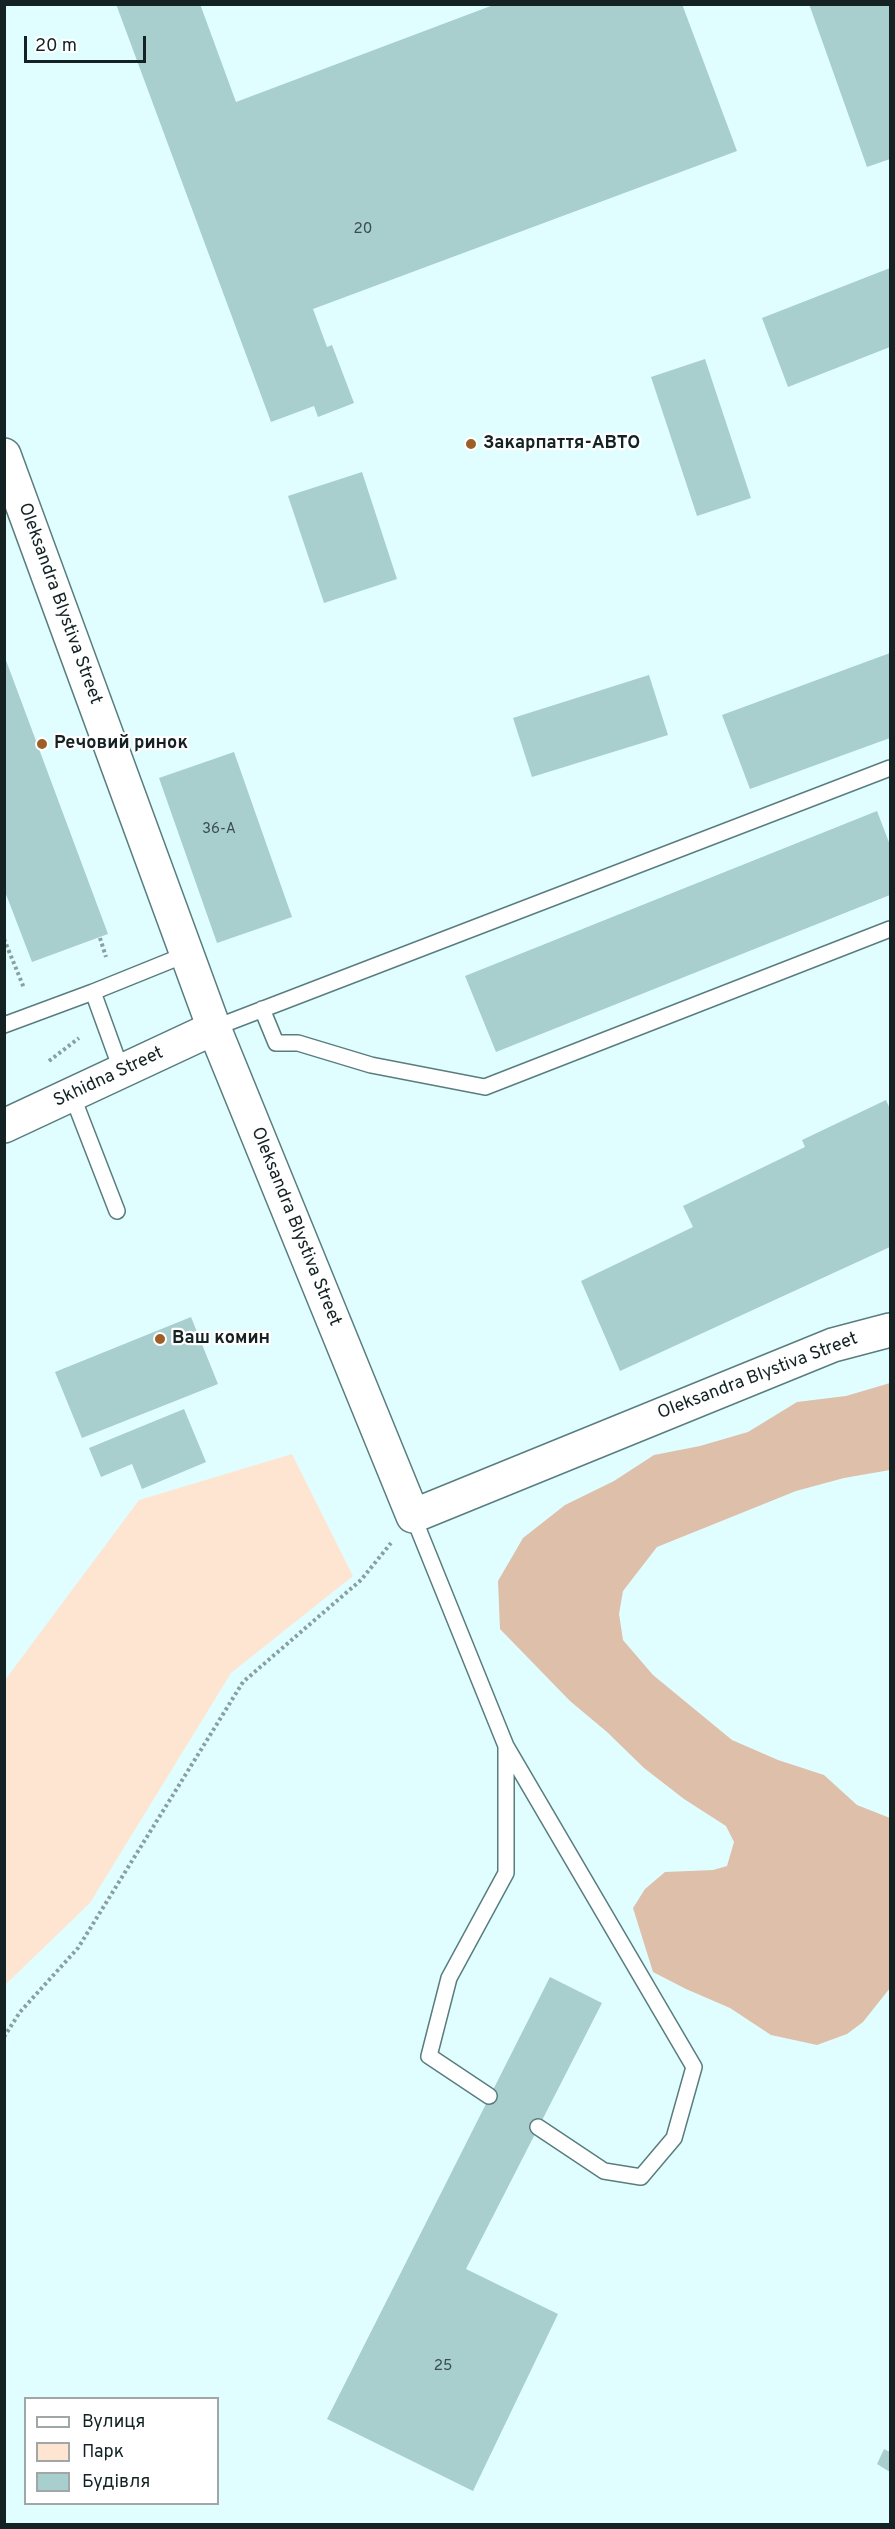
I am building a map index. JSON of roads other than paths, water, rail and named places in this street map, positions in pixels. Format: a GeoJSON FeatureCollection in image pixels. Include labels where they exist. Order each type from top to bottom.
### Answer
{"type":"FeatureCollection","features":[{"type":"Feature","properties":{"kind":"street","name":"Oleksandra Blystiva Street"},"geometry":{"type":"LineString","coordinates":[[4,455],[214,1028],[413,1516],[833,1345],[891,1330]]}},
{"type":"Feature","properties":{"kind":"street","name":"Skhidna Street"},"geometry":{"type":"LineString","coordinates":[[4,1126],[214,1028]]}},
{"type":"Feature","properties":{"kind":"lane"},"geometry":{"type":"LineString","coordinates":[[214,1028],[891,768]]}},
{"type":"Feature","properties":{"kind":"lane"},"geometry":{"type":"LineString","coordinates":[[262,1009],[276,1043],[298,1043],[371,1065],[485,1087],[891,929]]}},
{"type":"Feature","properties":{"kind":"lane"},"geometry":{"type":"LineString","coordinates":[[4,1025],[187,954]]}},
{"type":"Feature","properties":{"kind":"lane"},"geometry":{"type":"LineString","coordinates":[[93,992],[122,1072]]}},
{"type":"Feature","properties":{"kind":"lane"},"geometry":{"type":"LineString","coordinates":[[72,1095],[117,1211]]}},
{"type":"Feature","properties":{"kind":"lane"},"geometry":{"type":"LineString","coordinates":[[413,1516],[506,1746],[694,2067],[674,2138],[641,2177],[604,2171],[538,2127]]}},
{"type":"Feature","properties":{"kind":"lane"},"geometry":{"type":"LineString","coordinates":[[489,2096],[429,2056],[449,1978],[506,1873],[506,1746]]}},
{"type":"Feature","properties":{"kind":"place","name":"Закарпаття-АВТО"},"geometry":{"type":"Point","coordinates":[471,444]}},
{"type":"Feature","properties":{"kind":"place","name":"Речовий ринок"},"geometry":{"type":"Point","coordinates":[42,744]}},
{"type":"Feature","properties":{"kind":"place","name":"Ваш комин"},"geometry":{"type":"Point","coordinates":[160,1339]}}]}
